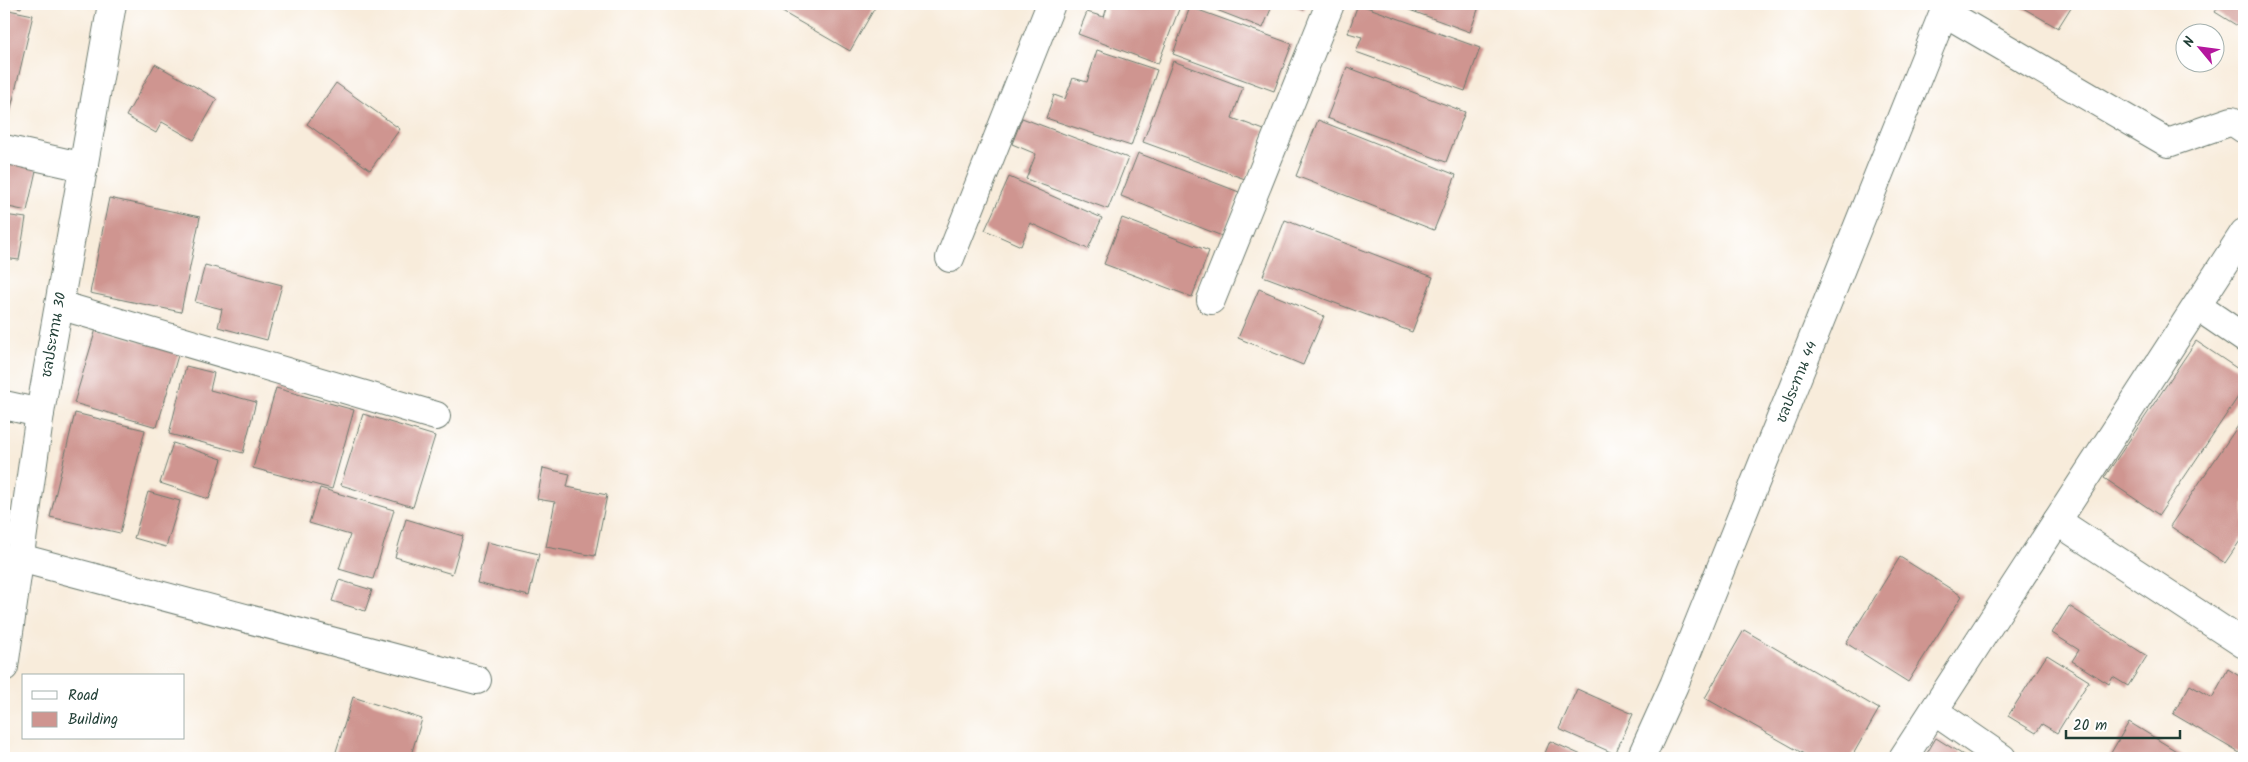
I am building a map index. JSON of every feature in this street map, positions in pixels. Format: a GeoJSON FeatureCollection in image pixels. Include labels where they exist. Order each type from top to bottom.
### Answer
{"type":"FeatureCollection","features":[{"type":"Feature","properties":{"kind":"street","name":"ชลประทาน 30"},"geometry":{"type":"LineString","coordinates":[[4,667],[40,413],[112,4]]}},
{"type":"Feature","properties":{"kind":"street"},"geometry":{"type":"LineString","coordinates":[[950,258],[1051,4]]}},
{"type":"Feature","properties":{"kind":"street"},"geometry":{"type":"LineString","coordinates":[[1211,300],[1330,4]]}},
{"type":"Feature","properties":{"kind":"street"},"geometry":{"type":"LineString","coordinates":[[1946,8],[2168,143],[2232,121],[2244,129]]}},
{"type":"Feature","properties":{"kind":"street","name":"ชลประทาน 44"},"geometry":{"type":"LineString","coordinates":[[1641,758],[1674,685],[1946,8]]}},
{"type":"Feature","properties":{"kind":"street"},"geometry":{"type":"LineString","coordinates":[[4,149],[84,167]]}},
{"type":"Feature","properties":{"kind":"street"},"geometry":{"type":"LineString","coordinates":[[1903,758],[2244,233]]}},
{"type":"Feature","properties":{"kind":"street"},"geometry":{"type":"LineString","coordinates":[[59,305],[436,416]]}},
{"type":"Feature","properties":{"kind":"street"},"geometry":{"type":"LineString","coordinates":[[2197,306],[2244,338]]}},
{"type":"Feature","properties":{"kind":"street"},"geometry":{"type":"LineString","coordinates":[[4,406],[40,413]]}},
{"type":"Feature","properties":{"kind":"street"},"geometry":{"type":"LineString","coordinates":[[2057,521],[2244,644]]}},
{"type":"Feature","properties":{"kind":"street"},"geometry":{"type":"LineString","coordinates":[[20,558],[477,680]]}},
{"type":"Feature","properties":{"kind":"street"},"geometry":{"type":"LineString","coordinates":[[1934,711],[2002,758]]}},
{"type":"Feature","properties":{"kind":"building"},"geometry":{"type":"Polygon","coordinates":[[[7,4],[22,4],[21,8],[7,4]]]}},
{"type":"Feature","properties":{"kind":"building"},"geometry":{"type":"Polygon","coordinates":[[[774,4],[877,4],[850,51],[772,6],[774,4]]]}},
{"type":"Feature","properties":{"kind":"building"},"geometry":{"type":"Polygon","coordinates":[[[1108,4],[1181,4],[1158,64],[1078,34],[1087,12],[1104,17],[1108,4]]]}},
{"type":"Feature","properties":{"kind":"building"},"geometry":{"type":"Polygon","coordinates":[[[1201,4],[1273,4],[1263,28],[1201,4]]]}},
{"type":"Feature","properties":{"kind":"building"},"geometry":{"type":"Polygon","coordinates":[[[1288,4],[1306,4],[1304,10],[1288,4]]]}},
{"type":"Feature","properties":{"kind":"building"},"geometry":{"type":"Polygon","coordinates":[[[1358,4],[1480,48],[1465,91],[1356,52],[1362,37],[1348,33],[1358,4]]]}},
{"type":"Feature","properties":{"kind":"building"},"geometry":{"type":"Polygon","coordinates":[[[1393,4],[1480,4],[1470,32],[1393,4]]]}},
{"type":"Feature","properties":{"kind":"building"},"geometry":{"type":"Polygon","coordinates":[[[2016,4],[2073,4],[2058,28],[2016,4]]]}},
{"type":"Feature","properties":{"kind":"building"},"geometry":{"type":"Polygon","coordinates":[[[2220,4],[2244,4],[2244,30],[2215,12],[2220,4]]]}},
{"type":"Feature","properties":{"kind":"building"},"geometry":{"type":"Polygon","coordinates":[[[1190,7],[1292,44],[1274,91],[1173,54],[1190,7]]]}},
{"type":"Feature","properties":{"kind":"building"},"geometry":{"type":"Polygon","coordinates":[[[4,9],[33,15],[8,121],[4,120],[4,9]]]}},
{"type":"Feature","properties":{"kind":"building"},"geometry":{"type":"Polygon","coordinates":[[[1097,50],[1157,70],[1131,146],[1046,118],[1054,95],[1065,99],[1073,78],[1087,82],[1097,50]]]}},
{"type":"Feature","properties":{"kind":"building"},"geometry":{"type":"Polygon","coordinates":[[[1173,61],[1243,87],[1232,118],[1264,130],[1245,179],[1143,142],[1173,61]]]}},
{"type":"Feature","properties":{"kind":"building"},"geometry":{"type":"Polygon","coordinates":[[[155,64],[217,99],[194,140],[162,122],[156,133],[126,116],[155,64]]]}},
{"type":"Feature","properties":{"kind":"building"},"geometry":{"type":"Polygon","coordinates":[[[1347,67],[1465,112],[1446,162],[1327,118],[1347,67]]]}},
{"type":"Feature","properties":{"kind":"building"},"geometry":{"type":"Polygon","coordinates":[[[336,83],[400,129],[370,170],[307,124],[336,83]]]}},
{"type":"Feature","properties":{"kind":"building"},"geometry":{"type":"Polygon","coordinates":[[[1022,118],[1128,158],[1108,209],[1026,179],[1036,154],[1012,144],[1022,118]]]}},
{"type":"Feature","properties":{"kind":"building"},"geometry":{"type":"Polygon","coordinates":[[[1318,120],[1456,175],[1434,230],[1296,176],[1318,120]]]}},
{"type":"Feature","properties":{"kind":"building"},"geometry":{"type":"Polygon","coordinates":[[[1138,153],[1239,192],[1222,236],[1121,196],[1138,153]]]}},
{"type":"Feature","properties":{"kind":"building"},"geometry":{"type":"Polygon","coordinates":[[[4,159],[37,166],[27,211],[4,206],[4,159]]]}},
{"type":"Feature","properties":{"kind":"building"},"geometry":{"type":"Polygon","coordinates":[[[1009,177],[1102,218],[1088,249],[1030,223],[1021,246],[985,230],[1009,177]]]}},
{"type":"Feature","properties":{"kind":"building"},"geometry":{"type":"Polygon","coordinates":[[[109,198],[200,217],[181,312],[90,293],[109,198]]]}},
{"type":"Feature","properties":{"kind":"building"},"geometry":{"type":"Polygon","coordinates":[[[4,215],[26,218],[19,260],[4,258],[4,215]]]}},
{"type":"Feature","properties":{"kind":"building"},"geometry":{"type":"Polygon","coordinates":[[[1122,218],[1209,251],[1192,297],[1104,264],[1122,218]]]}},
{"type":"Feature","properties":{"kind":"building"},"geometry":{"type":"Polygon","coordinates":[[[1285,220],[1433,277],[1412,332],[1263,276],[1285,220]]]}},
{"type":"Feature","properties":{"kind":"building"},"geometry":{"type":"Polygon","coordinates":[[[205,265],[282,285],[267,340],[218,327],[222,309],[195,302],[205,265]]]}},
{"type":"Feature","properties":{"kind":"building"},"geometry":{"type":"Polygon","coordinates":[[[1259,289],[1324,316],[1303,365],[1238,338],[1259,289]]]}},
{"type":"Feature","properties":{"kind":"building"},"geometry":{"type":"Polygon","coordinates":[[[96,329],[179,352],[157,427],[74,403],[96,329]]]}},
{"type":"Feature","properties":{"kind":"building"},"geometry":{"type":"Polygon","coordinates":[[[2196,341],[2244,373],[2244,388],[2159,515],[2104,478],[2196,341]]]}},
{"type":"Feature","properties":{"kind":"building"},"geometry":{"type":"Polygon","coordinates":[[[186,366],[214,373],[210,390],[256,402],[243,453],[169,434],[186,366]]]}},
{"type":"Feature","properties":{"kind":"building"},"geometry":{"type":"Polygon","coordinates":[[[276,388],[354,410],[332,489],[253,468],[276,388]]]}},
{"type":"Feature","properties":{"kind":"building"},"geometry":{"type":"Polygon","coordinates":[[[75,413],[145,430],[120,533],[50,517],[75,413]]]}},
{"type":"Feature","properties":{"kind":"building"},"geometry":{"type":"Polygon","coordinates":[[[363,414],[435,436],[413,507],[341,485],[363,414]]]}},
{"type":"Feature","properties":{"kind":"building"},"geometry":{"type":"Polygon","coordinates":[[[2244,417],[2244,535],[2225,563],[2170,526],[2244,417]]]}},
{"type":"Feature","properties":{"kind":"building"},"geometry":{"type":"Polygon","coordinates":[[[173,443],[222,459],[209,499],[160,483],[173,443]]]}},
{"type":"Feature","properties":{"kind":"building"},"geometry":{"type":"Polygon","coordinates":[[[543,468],[570,474],[567,487],[607,495],[595,556],[546,547],[555,502],[537,499],[543,468]]]}},
{"type":"Feature","properties":{"kind":"building"},"geometry":{"type":"Polygon","coordinates":[[[320,488],[394,510],[373,579],[339,569],[350,535],[309,523],[320,488]]]}},
{"type":"Feature","properties":{"kind":"building"},"geometry":{"type":"Polygon","coordinates":[[[148,492],[180,501],[166,547],[134,538],[148,492]]]}},
{"type":"Feature","properties":{"kind":"building"},"geometry":{"type":"Polygon","coordinates":[[[406,519],[463,536],[452,574],[395,557],[406,519]]]}},
{"type":"Feature","properties":{"kind":"building"},"geometry":{"type":"Polygon","coordinates":[[[487,542],[539,554],[529,596],[477,583],[487,542]]]}},
{"type":"Feature","properties":{"kind":"building"},"geometry":{"type":"Polygon","coordinates":[[[1900,557],[1962,596],[1908,682],[1846,643],[1900,557]]]}},
{"type":"Feature","properties":{"kind":"building"},"geometry":{"type":"Polygon","coordinates":[[[339,580],[372,590],[365,611],[332,601],[339,580]]]}},
{"type":"Feature","properties":{"kind":"building"},"geometry":{"type":"Polygon","coordinates":[[[2069,606],[2147,656],[2128,686],[2113,677],[2109,684],[2072,661],[2079,650],[2052,633],[2069,606]]]}},
{"type":"Feature","properties":{"kind":"building"},"geometry":{"type":"Polygon","coordinates":[[[1744,630],[1879,709],[1851,758],[1811,758],[1705,698],[1744,630]]]}},
{"type":"Feature","properties":{"kind":"building"},"geometry":{"type":"Polygon","coordinates":[[[2047,655],[2089,681],[2057,733],[2042,724],[2036,733],[2008,716],[2047,655]]]}},
{"type":"Feature","properties":{"kind":"building"},"geometry":{"type":"Polygon","coordinates":[[[2228,669],[2244,679],[2243,755],[2173,714],[2190,685],[2212,698],[2228,669]]]}},
{"type":"Feature","properties":{"kind":"building"},"geometry":{"type":"Polygon","coordinates":[[[1577,689],[1633,714],[1615,754],[1559,729],[1577,689]]]}},
{"type":"Feature","properties":{"kind":"building"},"geometry":{"type":"Polygon","coordinates":[[[353,697],[422,719],[410,758],[334,758],[353,697]]]}},
{"type":"Feature","properties":{"kind":"building"},"geometry":{"type":"Polygon","coordinates":[[[2129,722],[2186,757],[2108,758],[2129,722]]]}},
{"type":"Feature","properties":{"kind":"building"},"geometry":{"type":"Polygon","coordinates":[[[1936,738],[1968,758],[1924,758],[1936,738]]]}},
{"type":"Feature","properties":{"kind":"building"},"geometry":{"type":"Polygon","coordinates":[[[1550,741],[1588,758],[1543,758],[1550,741]]]}}]}
